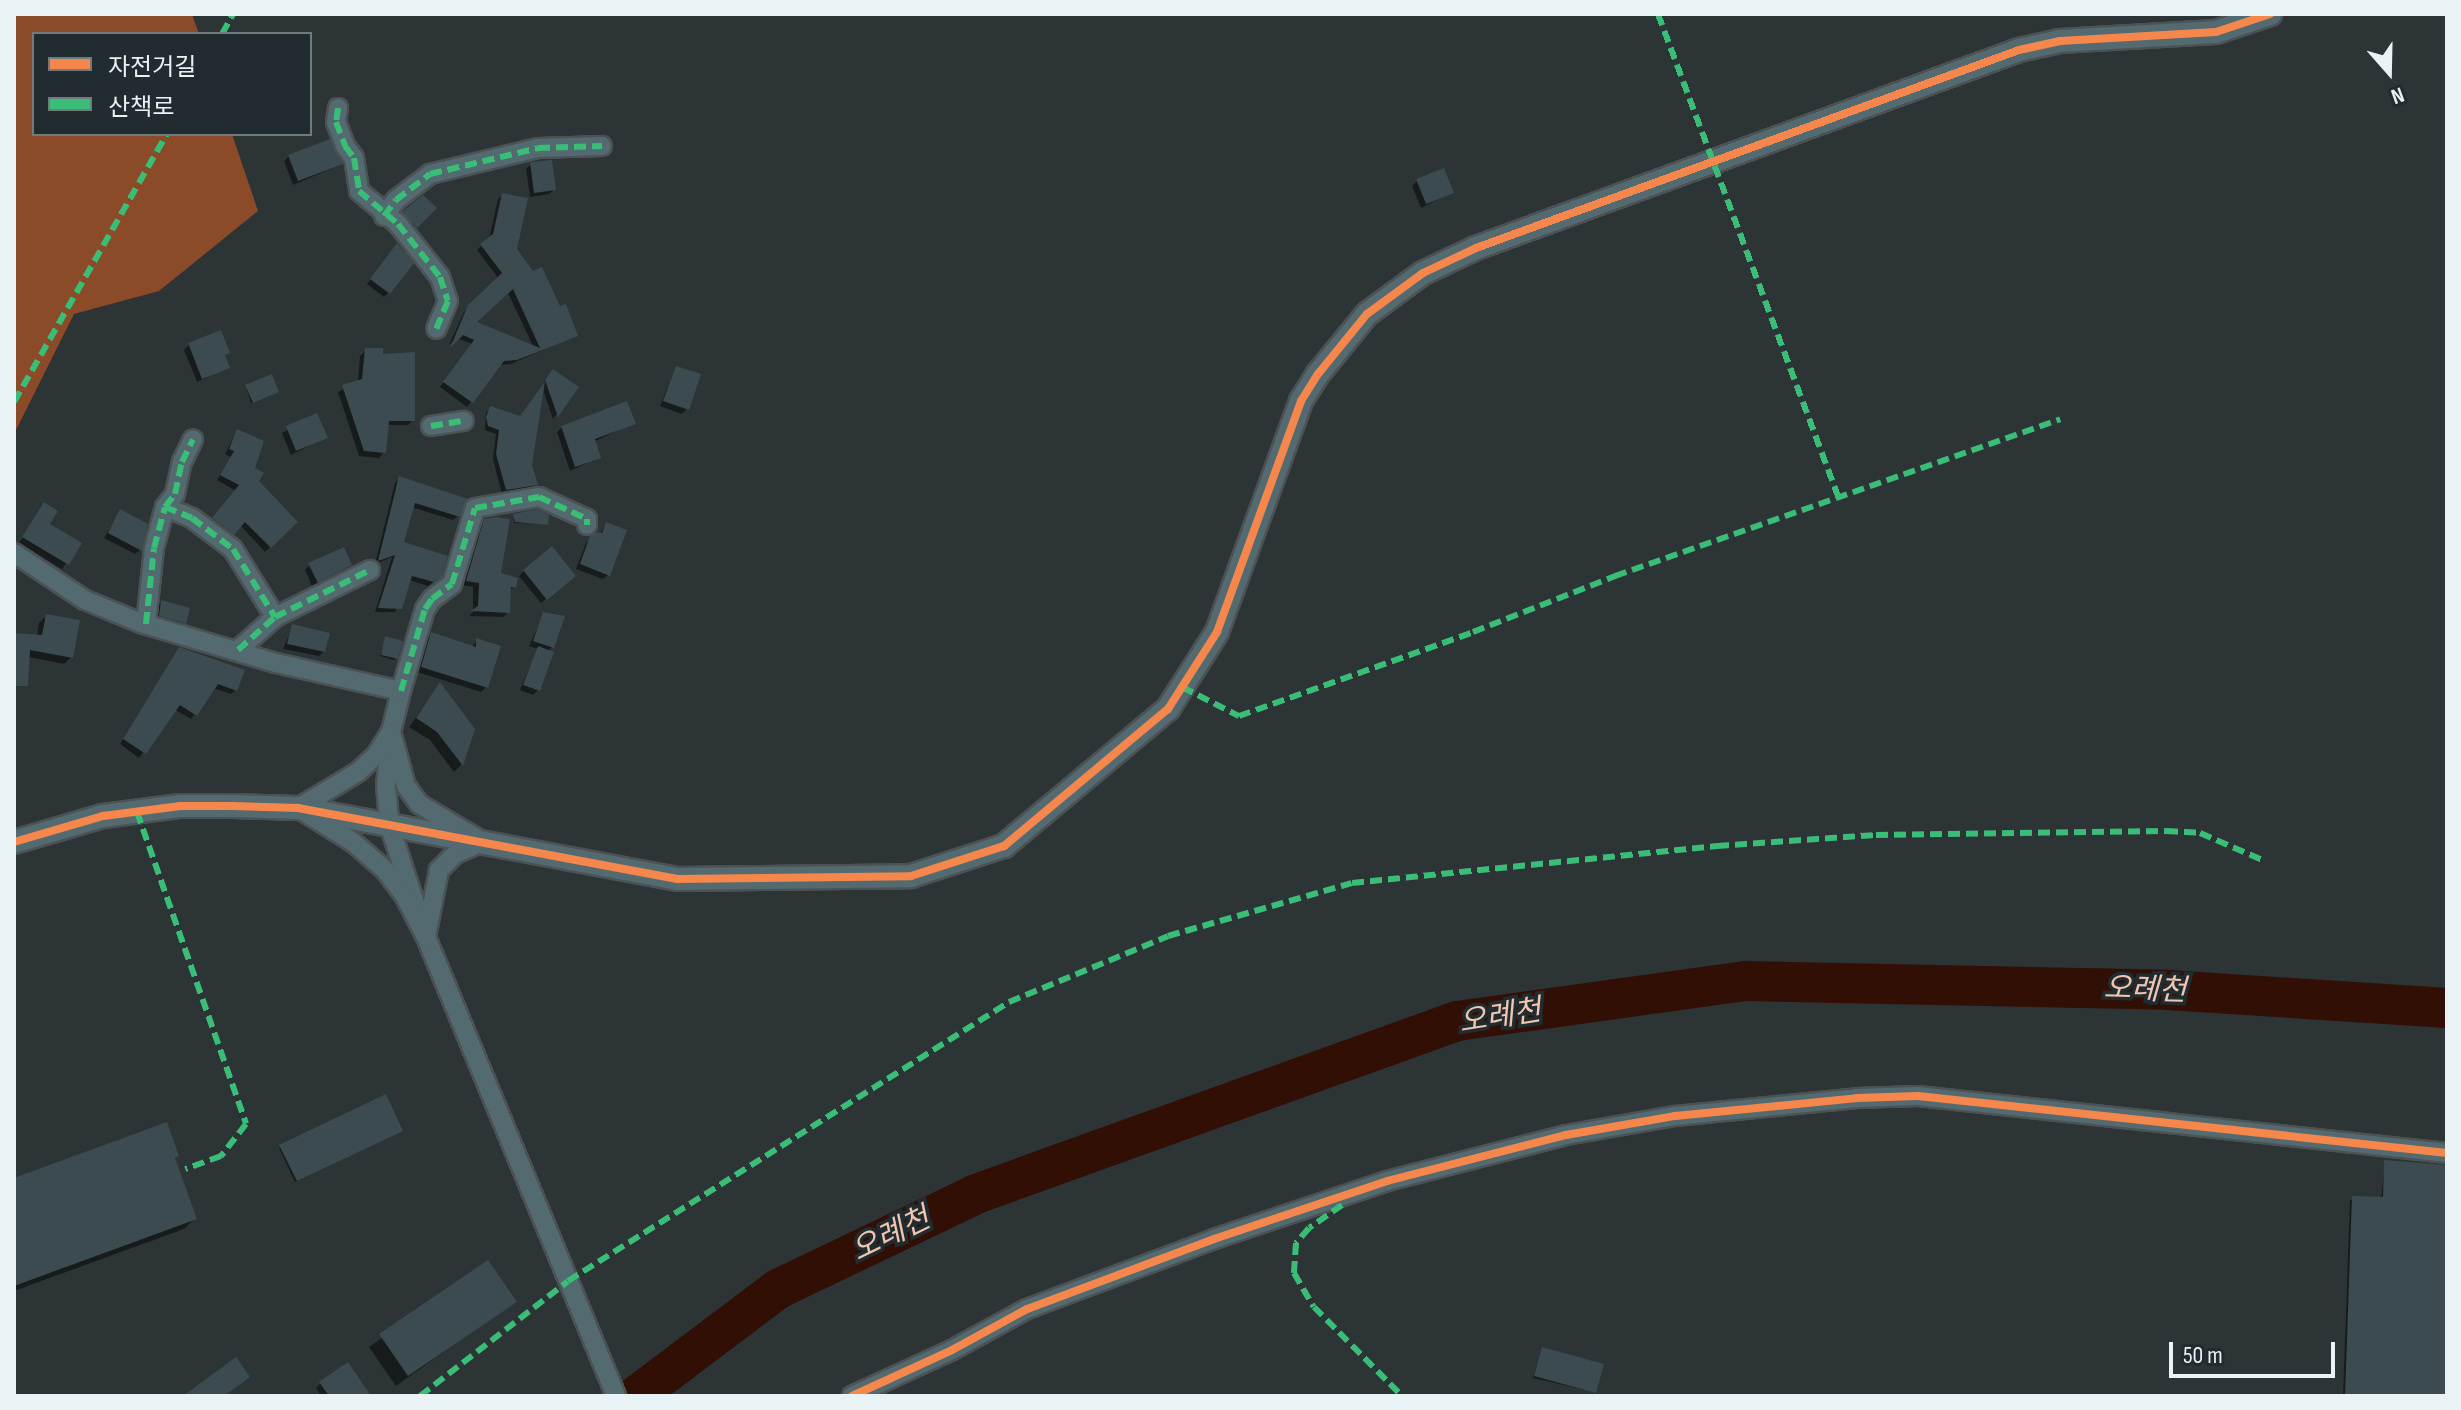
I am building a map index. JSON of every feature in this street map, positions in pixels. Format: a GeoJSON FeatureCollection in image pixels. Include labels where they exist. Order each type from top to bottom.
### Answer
{"type":"FeatureCollection","features":[{"type":"Feature","properties":{"kind":"street"},"geometry":{"type":"LineString","coordinates":[[14,842],[103,816],[180,806],[298,808],[677,879],[911,876],[1004,846],[1168,709],[1217,632],[1301,401],[1318,374],[1367,314],[1423,273],[1476,248],[2019,50],[2060,41],[2216,32],[2270,14]]}},
{"type":"Feature","properties":{"kind":"street"},"geometry":{"type":"LineString","coordinates":[[338,108],[336,122],[345,146],[354,158],[359,191],[413,241],[440,277],[448,301],[436,329]]}},
{"type":"Feature","properties":{"kind":"street"},"geometry":{"type":"LineString","coordinates":[[384,216],[396,200],[430,174],[538,148],[602,146]]}},
{"type":"Feature","properties":{"kind":"street"},"geometry":{"type":"LineString","coordinates":[[431,426],[464,421]]}},
{"type":"Feature","properties":{"kind":"street"},"geometry":{"type":"LineString","coordinates":[[146,624],[154,548],[165,507],[175,494],[182,462],[193,439]]}},
{"type":"Feature","properties":{"kind":"street"},"geometry":{"type":"LineString","coordinates":[[587,525],[587,519],[539,497],[475,508],[452,584],[432,599],[425,609],[391,732],[386,786],[389,824],[426,937],[616,1396]]}},
{"type":"Feature","properties":{"kind":"street"},"geometry":{"type":"LineString","coordinates":[[165,507],[192,518],[233,549],[275,617]]}},
{"type":"Feature","properties":{"kind":"street"},"geometry":{"type":"LineString","coordinates":[[14,553],[85,600],[146,624],[276,663],[401,691]]}},
{"type":"Feature","properties":{"kind":"street"},"geometry":{"type":"LineString","coordinates":[[238,650],[275,617],[370,570]]}},
{"type":"Feature","properties":{"kind":"street"},"geometry":{"type":"LineString","coordinates":[[391,732],[406,786],[419,804],[483,842]]}},
{"type":"Feature","properties":{"kind":"street"},"geometry":{"type":"LineString","coordinates":[[298,808],[358,772],[391,732]]}},
{"type":"Feature","properties":{"kind":"street"},"geometry":{"type":"LineString","coordinates":[[298,808],[353,842],[385,870],[404,895],[426,937]]}},
{"type":"Feature","properties":{"kind":"street"},"geometry":{"type":"LineString","coordinates":[[426,937],[439,870],[455,854],[483,842]]}},
{"type":"Feature","properties":{"kind":"street"},"geometry":{"type":"LineString","coordinates":[[852,1396],[952,1350],[1027,1309],[1214,1239],[1414,1174],[1566,1135],[1675,1116],[1857,1098],[1918,1096],[2447,1153]]}},
{"type":"Feature","properties":{"kind":"shaded area"},"geometry":{"type":"Polygon","coordinates":[[[14,14],[192,14],[198,32],[32,32],[32,136],[233,136],[258,211],[159,291],[74,314],[14,434],[14,14]]]}},
{"type":"Feature","properties":{"kind":"building"},"geometry":{"type":"Polygon","coordinates":[[[330,139],[343,164],[298,181],[288,155],[330,139]]]}},
{"type":"Feature","properties":{"kind":"building"},"geometry":{"type":"Polygon","coordinates":[[[552,160],[556,190],[534,193],[530,162],[552,160]]]}},
{"type":"Feature","properties":{"kind":"building"},"geometry":{"type":"Polygon","coordinates":[[[1444,168],[1454,193],[1426,204],[1416,179],[1444,168]]]}},
{"type":"Feature","properties":{"kind":"building"},"geometry":{"type":"Polygon","coordinates":[[[502,193],[528,198],[517,249],[533,271],[542,267],[560,306],[566,304],[578,336],[517,360],[504,361],[473,403],[443,382],[474,340],[463,335],[450,348],[468,305],[502,273],[480,244],[493,234],[502,193]],[[513,289],[477,322],[540,348],[513,289]]]}},
{"type":"Feature","properties":{"kind":"building"},"geometry":{"type":"Polygon","coordinates":[[[423,195],[437,208],[417,228],[402,212],[423,195]]]}},
{"type":"Feature","properties":{"kind":"building"},"geometry":{"type":"Polygon","coordinates":[[[397,243],[414,263],[390,294],[370,279],[397,243]]]}},
{"type":"Feature","properties":{"kind":"building"},"geometry":{"type":"Polygon","coordinates":[[[221,330],[230,353],[225,355],[230,368],[202,379],[188,343],[221,330]]]}},
{"type":"Feature","properties":{"kind":"building"},"geometry":{"type":"Polygon","coordinates":[[[365,348],[383,348],[383,354],[415,352],[415,421],[389,421],[386,453],[364,451],[342,385],[362,379],[365,348]]]}},
{"type":"Feature","properties":{"kind":"building"},"geometry":{"type":"Polygon","coordinates":[[[676,366],[701,374],[689,410],[663,401],[676,366]]]}},
{"type":"Feature","properties":{"kind":"building"},"geometry":{"type":"Polygon","coordinates":[[[553,369],[579,387],[558,417],[545,380],[553,369]]]}},
{"type":"Feature","properties":{"kind":"building"},"geometry":{"type":"Polygon","coordinates":[[[272,374],[279,392],[253,403],[245,385],[272,374]]]}},
{"type":"Feature","properties":{"kind":"building"},"geometry":{"type":"Polygon","coordinates":[[[545,381],[532,465],[538,485],[506,490],[496,454],[499,430],[488,426],[486,417],[490,406],[520,416],[545,381]]]}},
{"type":"Feature","properties":{"kind":"building"},"geometry":{"type":"Polygon","coordinates":[[[627,401],[636,424],[595,439],[601,458],[575,467],[561,426],[627,401]]]}},
{"type":"Feature","properties":{"kind":"building"},"geometry":{"type":"Polygon","coordinates":[[[317,413],[328,438],[296,451],[286,426],[317,413]]]}},
{"type":"Feature","properties":{"kind":"building"},"geometry":{"type":"Polygon","coordinates":[[[237,429],[264,441],[255,468],[264,473],[259,481],[298,522],[271,548],[245,522],[234,535],[212,518],[239,485],[220,475],[234,451],[229,449],[237,429]]]}},
{"type":"Feature","properties":{"kind":"building"},"geometry":{"type":"Polygon","coordinates":[[[399,476],[468,499],[460,517],[415,503],[404,542],[448,556],[442,577],[434,582],[412,576],[402,609],[378,608],[395,555],[378,561],[399,476]]]}},
{"type":"Feature","properties":{"kind":"building"},"geometry":{"type":"Polygon","coordinates":[[[44,502],[58,511],[50,524],[82,543],[69,565],[22,537],[44,502]]]}},
{"type":"Feature","properties":{"kind":"building"},"geometry":{"type":"Polygon","coordinates":[[[120,509],[148,524],[142,551],[108,533],[120,509]]]}},
{"type":"Feature","properties":{"kind":"building"},"geometry":{"type":"Polygon","coordinates":[[[537,509],[549,515],[548,525],[515,522],[513,514],[537,509]]]}},
{"type":"Feature","properties":{"kind":"building"},"geometry":{"type":"Polygon","coordinates":[[[484,519],[510,519],[501,573],[518,578],[516,588],[511,587],[510,613],[471,611],[478,606],[479,583],[466,581],[484,519]]]}},
{"type":"Feature","properties":{"kind":"building"},"geometry":{"type":"Polygon","coordinates":[[[606,522],[627,530],[610,576],[580,564],[590,536],[602,533],[606,522]]]}},
{"type":"Feature","properties":{"kind":"building"},"geometry":{"type":"Polygon","coordinates":[[[552,546],[576,576],[547,600],[523,570],[552,546]]]}},
{"type":"Feature","properties":{"kind":"building"},"geometry":{"type":"Polygon","coordinates":[[[344,547],[352,565],[318,583],[308,563],[344,547]]]}},
{"type":"Feature","properties":{"kind":"building"},"geometry":{"type":"Polygon","coordinates":[[[161,600],[190,608],[186,624],[159,616],[161,600]]]}},
{"type":"Feature","properties":{"kind":"building"},"geometry":{"type":"Polygon","coordinates":[[[543,612],[565,616],[554,648],[533,641],[543,612]]]}},
{"type":"Feature","properties":{"kind":"building"},"geometry":{"type":"Polygon","coordinates":[[[46,614],[80,620],[73,658],[30,650],[28,686],[14,686],[14,633],[42,635],[46,614]]]}},
{"type":"Feature","properties":{"kind":"building"},"geometry":{"type":"Polygon","coordinates":[[[292,624],[330,633],[325,652],[287,644],[292,624]]]}},
{"type":"Feature","properties":{"kind":"building"},"geometry":{"type":"Polygon","coordinates":[[[431,632],[476,647],[476,638],[501,646],[488,688],[421,667],[431,632]]]}},
{"type":"Feature","properties":{"kind":"building"},"geometry":{"type":"Polygon","coordinates":[[[385,636],[403,641],[398,659],[381,655],[385,636]]]}},
{"type":"Feature","properties":{"kind":"building"},"geometry":{"type":"Polygon","coordinates":[[[538,646],[554,652],[540,691],[523,685],[538,646]]]}},
{"type":"Feature","properties":{"kind":"building"},"geometry":{"type":"Polygon","coordinates":[[[179,647],[245,670],[237,691],[218,684],[197,716],[180,705],[146,754],[123,739],[179,647]]]}},
{"type":"Feature","properties":{"kind":"building"},"geometry":{"type":"Polygon","coordinates":[[[440,682],[475,729],[463,766],[437,732],[416,718],[440,682]]]}},
{"type":"Feature","properties":{"kind":"building"},"geometry":{"type":"Polygon","coordinates":[[[386,1094],[403,1131],[297,1181],[279,1145],[386,1094]]]}},
{"type":"Feature","properties":{"kind":"building"},"geometry":{"type":"Polygon","coordinates":[[[167,1122],[179,1156],[175,1158],[197,1219],[14,1286],[14,1178],[167,1122]]]}},
{"type":"Feature","properties":{"kind":"building"},"geometry":{"type":"Polygon","coordinates":[[[2384,1160],[2447,1165],[2447,1396],[2345,1396],[2352,1196],[2383,1197],[2384,1160]]]}},
{"type":"Feature","properties":{"kind":"building"},"geometry":{"type":"Polygon","coordinates":[[[488,1260],[517,1302],[408,1376],[379,1334],[488,1260]]]}},
{"type":"Feature","properties":{"kind":"building"},"geometry":{"type":"Polygon","coordinates":[[[1542,1347],[1604,1364],[1596,1393],[1534,1376],[1542,1347]]]}},
{"type":"Feature","properties":{"kind":"building"},"geometry":{"type":"Polygon","coordinates":[[[236,1357],[250,1377],[224,1396],[183,1396],[236,1357]]]}},
{"type":"Feature","properties":{"kind":"building"},"geometry":{"type":"Polygon","coordinates":[[[348,1362],[371,1396],[329,1396],[319,1382],[348,1362]]]}},
{"type":"Feature","properties":{"kind":"waterway","name":"오례천"},"geometry":{"type":"LineString","coordinates":[[636,1396],[778,1289],[976,1194],[1457,1021],[1747,981],[2168,990],[2447,1008]]}},
{"type":"Feature","properties":{"kind":"marked path"},"geometry":{"type":"LineString","coordinates":[[223,32],[233,14]]}},
{"type":"Feature","properties":{"kind":"marked path"},"geometry":{"type":"LineString","coordinates":[[1658,14],[1839,499]]}},
{"type":"Feature","properties":{"kind":"marked path"},"geometry":{"type":"LineString","coordinates":[[338,108],[336,122],[345,146],[354,158],[359,191],[398,224],[440,277],[448,301],[436,329]]}},
{"type":"Feature","properties":{"kind":"marked path"},"geometry":{"type":"LineString","coordinates":[[14,402],[166,136]]}},
{"type":"Feature","properties":{"kind":"marked path"},"geometry":{"type":"LineString","coordinates":[[384,216],[396,200],[430,174],[538,148],[602,146]]}},
{"type":"Feature","properties":{"kind":"marked path"},"geometry":{"type":"LineString","coordinates":[[1182,687],[1239,716],[1473,632],[1615,576],[2060,419]]}},
{"type":"Feature","properties":{"kind":"marked path"},"geometry":{"type":"LineString","coordinates":[[431,426],[464,421]]}},
{"type":"Feature","properties":{"kind":"marked path"},"geometry":{"type":"LineString","coordinates":[[146,624],[154,548],[165,507],[175,494],[182,462],[193,439]]}},
{"type":"Feature","properties":{"kind":"marked path"},"geometry":{"type":"LineString","coordinates":[[401,691],[425,609],[432,599],[452,584],[475,508],[539,497],[587,519],[587,525]]}},
{"type":"Feature","properties":{"kind":"marked path"},"geometry":{"type":"LineString","coordinates":[[165,507],[192,518],[233,549],[275,617]]}},
{"type":"Feature","properties":{"kind":"marked path"},"geometry":{"type":"LineString","coordinates":[[238,650],[275,617],[370,570]]}},
{"type":"Feature","properties":{"kind":"marked path"},"geometry":{"type":"LineString","coordinates":[[137,812],[246,1124],[221,1156],[185,1169]]}},
{"type":"Feature","properties":{"kind":"marked path"},"geometry":{"type":"LineString","coordinates":[[420,1396],[568,1281],[1009,1002],[1168,936],[1352,883],[1717,846],[1876,835],[2166,831],[2200,833],[2262,860]]}},
{"type":"Feature","properties":{"kind":"marked path"},"geometry":{"type":"LineString","coordinates":[[1342,1205],[1309,1228],[1296,1243],[1294,1273],[1314,1307],[1402,1396]]}},
{"type":"Feature","properties":{"kind":"cycle path"},"geometry":{"type":"LineString","coordinates":[[14,842],[103,816],[180,806],[232,806],[298,808],[677,879],[911,876],[1004,846],[1168,709],[1217,632],[1301,401],[1318,374],[1367,314],[1423,273],[1476,248],[2019,50],[2060,41],[2216,32],[2270,14]]}},
{"type":"Feature","properties":{"kind":"cycle path"},"geometry":{"type":"LineString","coordinates":[[852,1396],[952,1350],[1027,1309],[1214,1239],[1387,1181],[1566,1135],[1675,1116],[1857,1098],[1918,1096],[2447,1153]]}}]}
